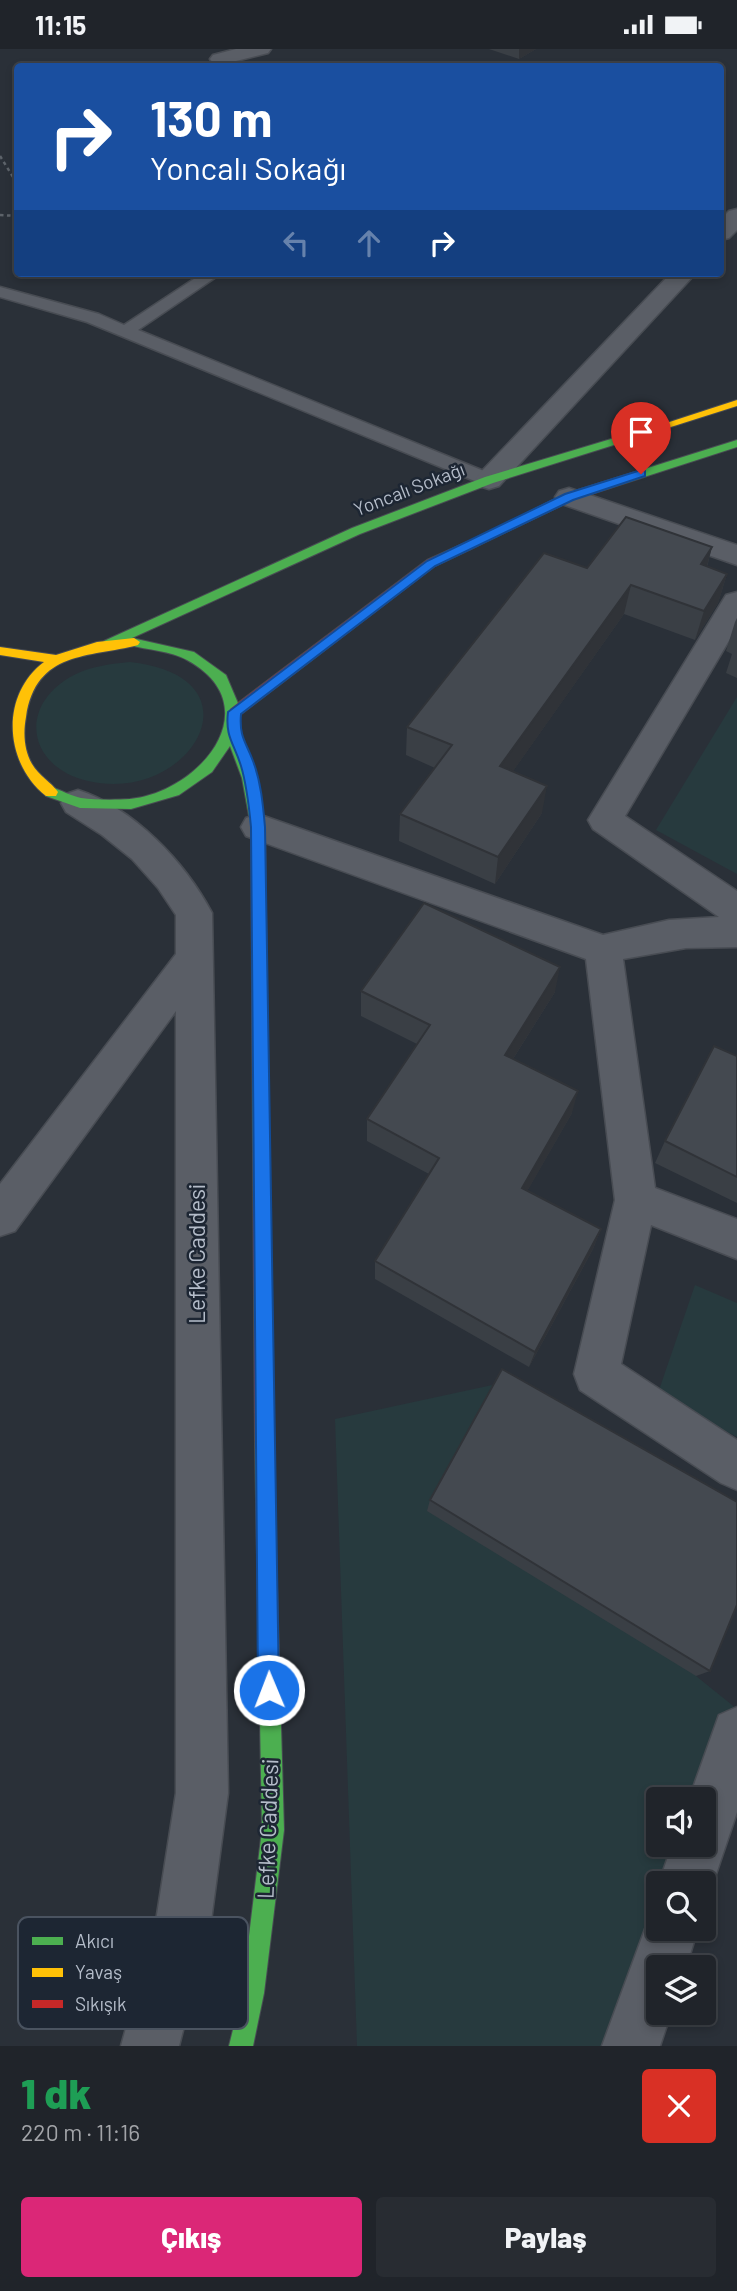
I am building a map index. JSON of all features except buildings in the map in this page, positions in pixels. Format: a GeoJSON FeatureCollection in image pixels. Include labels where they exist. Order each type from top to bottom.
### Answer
{"type":"FeatureCollection","features":[{"type":"Feature","properties":{"kind":"street"},"geometry":{"type":"LineString","coordinates":[[219,59],[261,49]]}},
{"type":"Feature","properties":{"kind":"street"},"geometry":{"type":"LineString","coordinates":[[489,480],[680,277]]}},
{"type":"Feature","properties":{"kind":"street","name":"Yoncalı Sokağı"},"geometry":{"type":"LineString","coordinates":[[107,644],[356,531],[489,480],[737,403]]}},
{"type":"Feature","properties":{"kind":"street"},"geometry":{"type":"LineString","coordinates":[[234,712],[431,563],[569,497],[737,443]]}},
{"type":"Feature","properties":{"kind":"street"},"geometry":{"type":"LineString","coordinates":[[569,497],[737,555]]}},
{"type":"Feature","properties":{"kind":"street"},"geometry":{"type":"LineString","coordinates":[[737,602],[605,820],[737,910]]}},
{"type":"Feature","properties":{"kind":"street"},"geometry":{"type":"LineString","coordinates":[[134,642],[160,645],[204,662],[219,676],[230,693],[234,712],[232,732],[224,751],[208,769],[188,785],[163,797],[106,806],[78,803],[53,795],[32,782],[17,766],[8,747],[6,728],[11,708],[22,690],[38,673],[58,660],[107,644],[134,642]]}},
{"type":"Feature","properties":{"kind":"street"},"geometry":{"type":"LineString","coordinates":[[0,651],[58,660]]}},
{"type":"Feature","properties":{"kind":"street","name":"Lefke Caddesi"},"geometry":{"type":"LineString","coordinates":[[232,732],[249,772],[255,794],[258,827],[265,1551],[272,1830],[255,1981],[248,2014]]}},
{"type":"Feature","properties":{"kind":"street"},"geometry":{"type":"LineString","coordinates":[[11,776],[32,782]]}},
{"type":"Feature","properties":{"kind":"street","name":"Lefke Caddesi"},"geometry":{"type":"LineString","coordinates":[[78,803],[139,843],[178,887],[194,913],[202,1793],[186,1917]]}},
{"type":"Feature","properties":{"kind":"street"},"geometry":{"type":"LineString","coordinates":[[258,827],[603,950],[684,932],[737,932]]}},
{"type":"Feature","properties":{"kind":"street"},"geometry":{"type":"LineString","coordinates":[[603,950],[636,1200],[596,1374],[737,1467]]}},
{"type":"Feature","properties":{"kind":"street"},"geometry":{"type":"LineString","coordinates":[[0,1217],[195,957]]}},
{"type":"Feature","properties":{"kind":"street"},"geometry":{"type":"LineString","coordinates":[[636,1200],[737,1239]]}},
{"type":"Feature","properties":{"kind":"street"},"geometry":{"type":"LineString","coordinates":[[716,1796],[737,1733]]}},
{"type":"Feature","properties":{"kind":"street"},"geometry":{"type":"LineString","coordinates":[[631,2046],[667,1941]]}},
{"type":"Feature","properties":{"kind":"street","name":"Lefke Caddesi"},"geometry":{"type":"LineString","coordinates":[[150,2046],[155,2029]]}},
{"type":"Feature","properties":{"kind":"lane"},"geometry":{"type":"LineString","coordinates":[[126,331],[208,277]]}},
{"type":"Feature","properties":{"kind":"lane"},"geometry":{"type":"LineString","coordinates":[[0,292],[93,317],[489,480]]}},
{"type":"Feature","properties":{"kind":"path"},"geometry":{"type":"LineString","coordinates":[[0,156],[14,179]]}},
{"type":"Feature","properties":{"kind":"green space"},"geometry":{"type":"Polygon","coordinates":[[[130,662],[171,672],[195,690],[203,713],[198,736],[182,758],[157,775],[125,783],[88,781],[68,774],[52,763],[42,749],[37,734],[37,718],[44,702],[56,688],[74,675],[101,666],[130,662]]]}},
{"type":"Feature","properties":{"kind":"green space"},"geometry":{"type":"Polygon","coordinates":[[[737,697],[737,874],[656,830],[737,697]]]}},
{"type":"Feature","properties":{"kind":"green space"},"geometry":{"type":"Polygon","coordinates":[[[695,1285],[737,1303],[737,1437],[657,1396],[695,1285]]]}},
{"type":"Feature","properties":{"kind":"green space"},"geometry":{"type":"Polygon","coordinates":[[[497,1384],[696,1676],[737,1709],[737,1762],[716,1814],[716,1787],[646,1787],[646,1857],[698,1857],[693,1871],[646,1871],[646,1941],[665,1941],[659,1955],[646,1955],[646,1988],[622,2046],[357,2046],[335,1419],[497,1384]]]}},
{"type":"Feature","properties":{"kind":"traffic: fast"},"geometry":{"type":"LineString","coordinates":[[108,644],[356,531],[489,480],[651,430]]}},
{"type":"Feature","properties":{"kind":"traffic: fast"},"geometry":{"type":"LineString","coordinates":[[467,546],[569,497],[737,443]]}},
{"type":"Feature","properties":{"kind":"traffic: fast"},"geometry":{"type":"LineString","coordinates":[[51,792],[80,803],[131,804],[174,791],[207,768],[228,739],[233,708],[221,678],[189,655],[134,642]]}},
{"type":"Feature","properties":{"kind":"traffic: fast"},"geometry":{"type":"LineString","coordinates":[[232,732],[249,778],[258,827],[261,1153]]}},
{"type":"Feature","properties":{"kind":"traffic: fast"},"geometry":{"type":"LineString","coordinates":[[248,2015],[273,1830],[264,1446]]}},
{"type":"Feature","properties":{"kind":"traffic: fast"},"geometry":{"type":"LineString","coordinates":[[241,2046],[245,2029]]}},
{"type":"Feature","properties":{"kind":"traffic: slow"},"geometry":{"type":"LineString","coordinates":[[651,430],[737,403]]}},
{"type":"Feature","properties":{"kind":"traffic: slow"},"geometry":{"type":"LineString","coordinates":[[51,792],[31,773],[20,750],[18,724],[29,686],[39,673],[62,657],[97,646],[134,642]]}},
{"type":"Feature","properties":{"kind":"traffic: slow"},"geometry":{"type":"LineString","coordinates":[[0,651],[58,660]]}},
{"type":"Feature","properties":{"kind":"traffic: jam"},"geometry":{"type":"LineString","coordinates":[[235,712],[431,563],[467,546]]}},
{"type":"Feature","properties":{"kind":"traffic: jam"},"geometry":{"type":"LineString","coordinates":[[261,1153],[264,1446]]}},
{"type":"Feature","properties":{"kind":"route"},"geometry":{"type":"LineString","coordinates":[[269,1690],[265,1551],[258,827],[255,794],[246,762],[232,732],[234,712],[337,637],[431,563],[569,497],[641,474]]}}]}
